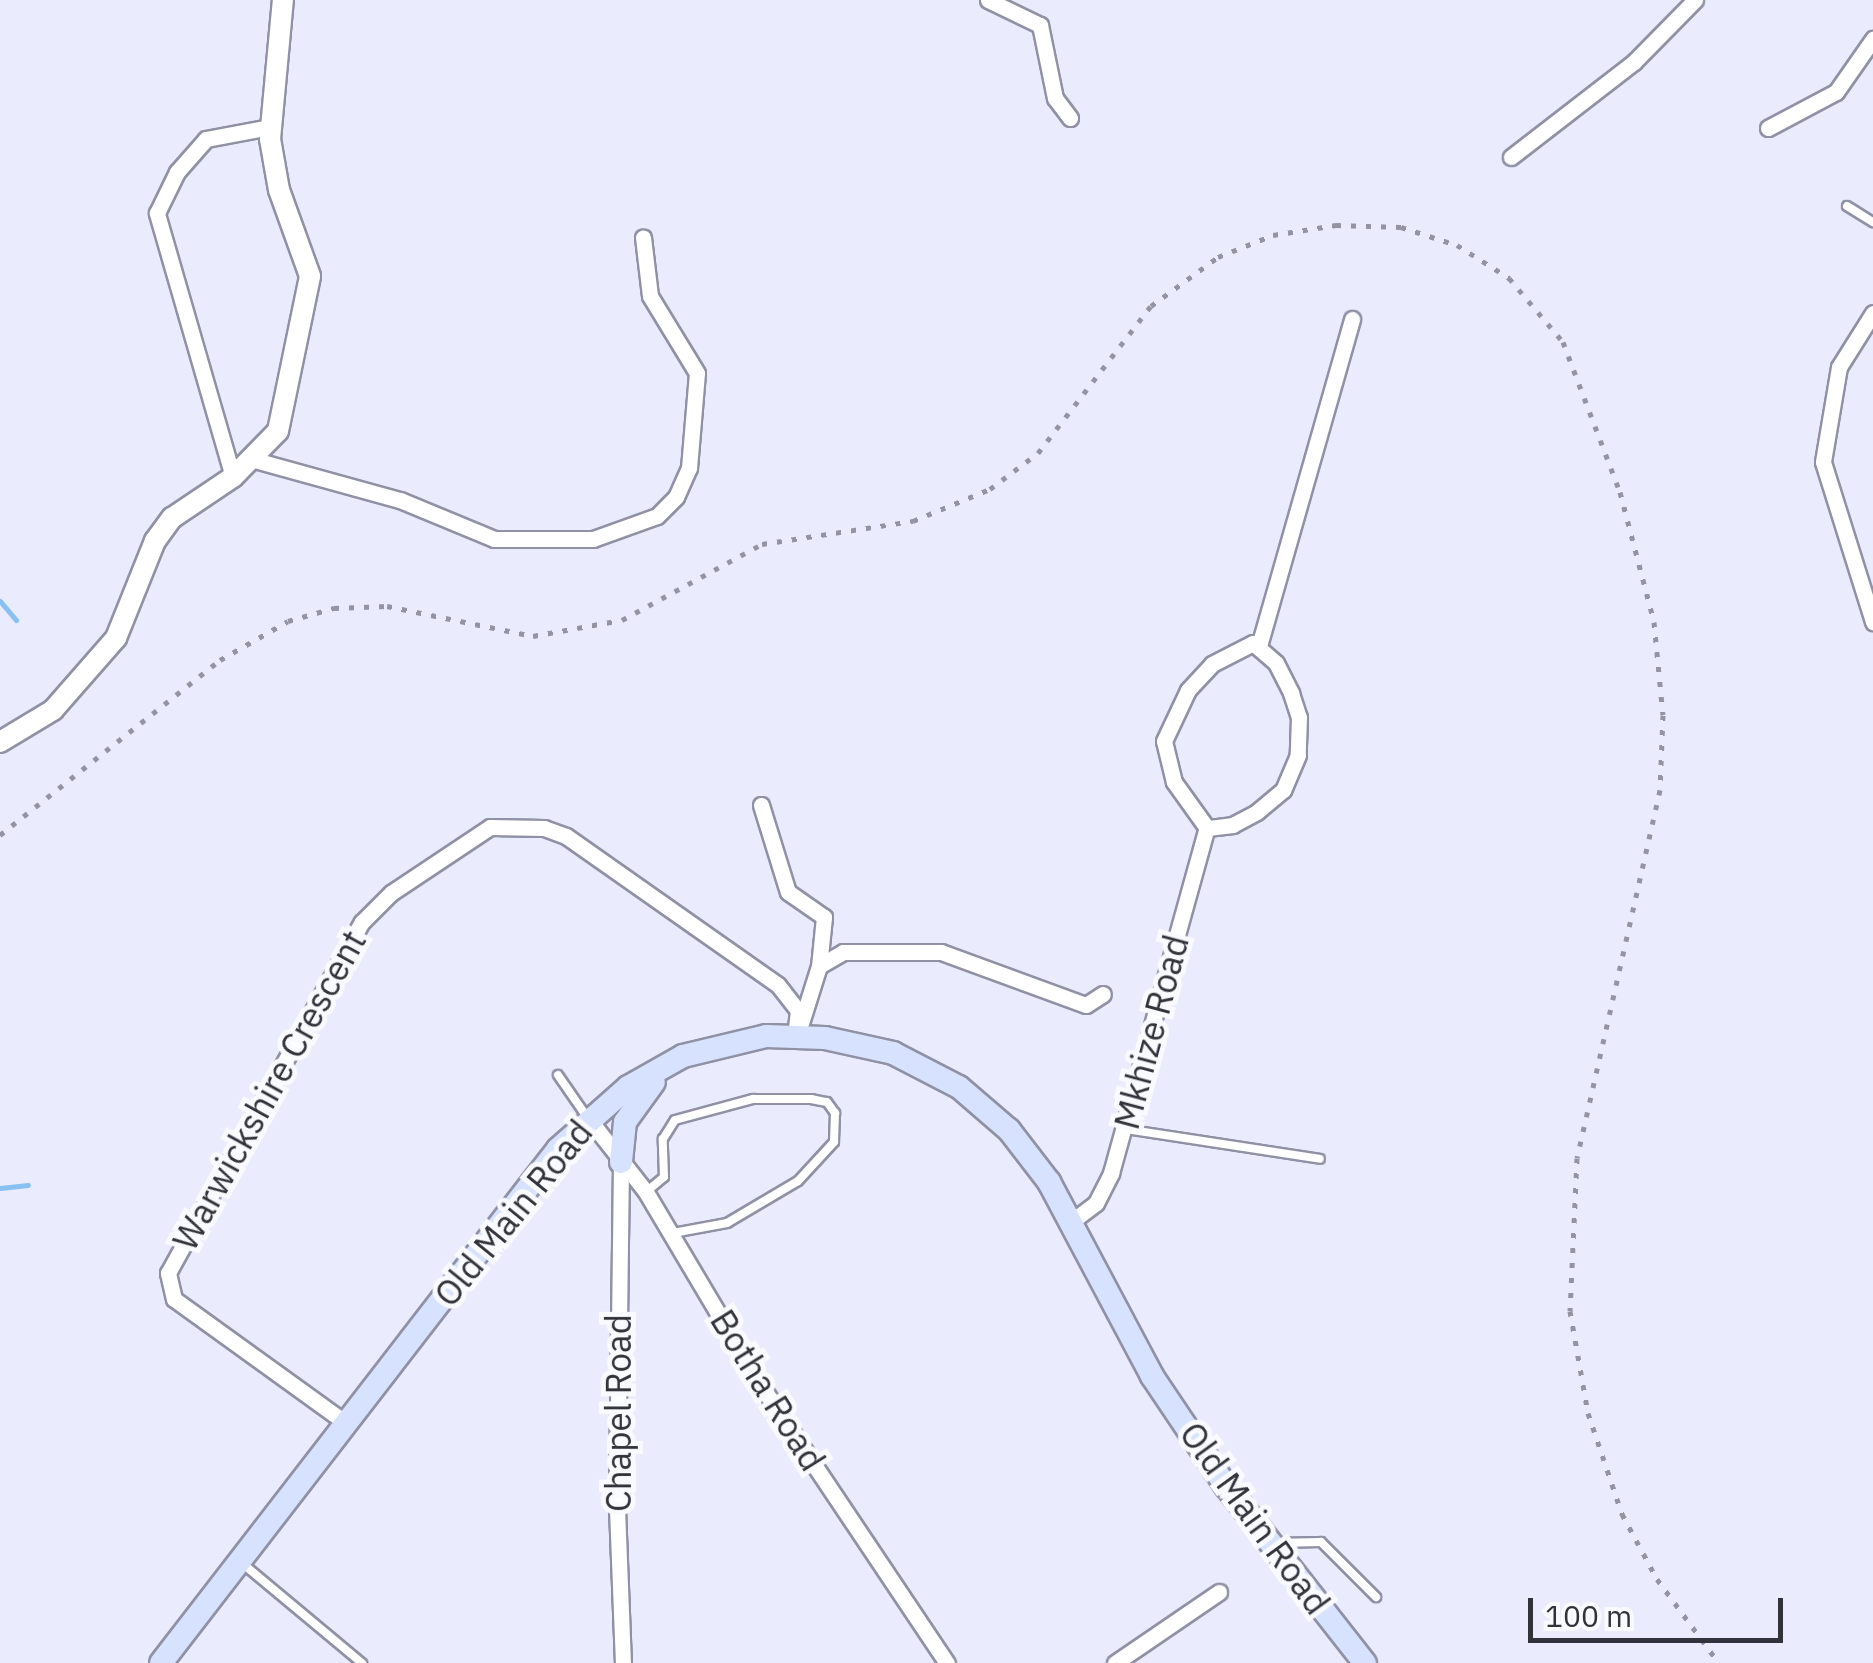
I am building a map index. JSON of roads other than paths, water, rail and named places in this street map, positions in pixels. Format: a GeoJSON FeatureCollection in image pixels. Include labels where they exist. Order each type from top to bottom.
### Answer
{"type":"FeatureCollection","features":[{"type":"Feature","properties":{"kind":"main road","name":"Old Main Road"},"geometry":{"type":"LineString","coordinates":[[161,1663],[546,1163],[588,1118],[683,1056],[766,1036],[893,1053],[959,1086],[1025,1148],[1071,1222],[1152,1376],[1272,1545],[1364,1663]]}},
{"type":"Feature","properties":{"kind":"main road"},"geometry":{"type":"LineString","coordinates":[[621,1162],[632,1107],[683,1056]]}},
{"type":"Feature","properties":{"kind":"street"},"geometry":{"type":"LineString","coordinates":[[0,742],[34,726],[82,682],[116,638],[155,541],[172,518],[233,476],[278,431],[309,302],[306,255],[279,190],[270,127],[283,0]]}},
{"type":"Feature","properties":{"kind":"street"},"geometry":{"type":"LineString","coordinates":[[988,0],[1040,25],[1056,98],[1070,118]]}},
{"type":"Feature","properties":{"kind":"street"},"geometry":{"type":"LineString","coordinates":[[1511,158],[1634,62],[1695,0]]}},
{"type":"Feature","properties":{"kind":"street"},"geometry":{"type":"LineString","coordinates":[[1768,128],[1836,92],[1873,39]]}},
{"type":"Feature","properties":{"kind":"street"},"geometry":{"type":"LineString","coordinates":[[233,476],[157,213],[171,182],[206,139],[270,127]]}},
{"type":"Feature","properties":{"kind":"street"},"geometry":{"type":"LineString","coordinates":[[251,459],[400,500],[494,539],[593,539],[658,516],[676,498],[689,468],[697,374],[650,296],[644,236]]}},
{"type":"Feature","properties":{"kind":"street"},"geometry":{"type":"LineString","coordinates":[[1873,313],[1839,367],[1823,462],[1873,622]]}},
{"type":"Feature","properties":{"kind":"street"},"geometry":{"type":"LineString","coordinates":[[1259,646],[1352,319]]}},
{"type":"Feature","properties":{"kind":"street"},"geometry":{"type":"LineString","coordinates":[[1259,646],[1276,663],[1295,705],[1298,755],[1283,790],[1258,812],[1233,825],[1207,828],[1174,782],[1164,742],[1188,690],[1212,664],[1239,647],[1259,646]]}},
{"type":"Feature","properties":{"kind":"street"},"geometry":{"type":"LineString","coordinates":[[761,805],[788,892],[824,917],[819,966],[796,1037]]}},
{"type":"Feature","properties":{"kind":"street","name":"Warwickshire Crescent"},"geometry":{"type":"LineString","coordinates":[[346,1423],[174,1299],[168,1273],[362,922],[391,893],[490,827],[544,828],[566,836],[778,985],[798,1011],[796,1037]]}},
{"type":"Feature","properties":{"kind":"street","name":"Mkhize Road"},"geometry":{"type":"LineString","coordinates":[[1071,1222],[1096,1203],[1125,1130],[1207,828]]}},
{"type":"Feature","properties":{"kind":"street"},"geometry":{"type":"LineString","coordinates":[[819,966],[843,952],[942,952],[1086,1005],[1104,994]]}},
{"type":"Feature","properties":{"kind":"street","name":"Botha Road"},"geometry":{"type":"LineString","coordinates":[[588,1118],[646,1192],[760,1384],[947,1663]]}},
{"type":"Feature","properties":{"kind":"street","name":"Chapel Road"},"geometry":{"type":"LineString","coordinates":[[621,1162],[617,1508],[622,1663]]}},
{"type":"Feature","properties":{"kind":"street"},"geometry":{"type":"LineString","coordinates":[[1116,1663],[1219,1592]]}},
{"type":"Feature","properties":{"kind":"lane"},"geometry":{"type":"LineString","coordinates":[[1846,206],[1873,222]]}},
{"type":"Feature","properties":{"kind":"lane"},"geometry":{"type":"LineString","coordinates":[[558,1075],[588,1118]]}},
{"type":"Feature","properties":{"kind":"lane"},"geometry":{"type":"LineString","coordinates":[[646,1192],[664,1177],[663,1138],[675,1120],[753,1099],[827,1102],[835,1113],[834,1142],[798,1181],[727,1223],[670,1233]]}},
{"type":"Feature","properties":{"kind":"lane"},"geometry":{"type":"LineString","coordinates":[[1125,1130],[1320,1160]]}},
{"type":"Feature","properties":{"kind":"lane"},"geometry":{"type":"LineString","coordinates":[[1272,1545],[1284,1539],[1321,1542],[1376,1597]]}},
{"type":"Feature","properties":{"kind":"lane"},"geometry":{"type":"LineString","coordinates":[[240,1561],[362,1663]]}},
{"type":"Feature","properties":{"kind":"waterway"},"geometry":{"type":"LineString","coordinates":[[0,601],[16,620]]}},
{"type":"Feature","properties":{"kind":"waterway"},"geometry":{"type":"LineString","coordinates":[[0,1188],[28,1185]]}},
{"type":"Feature","properties":{"kind":"railway"},"geometry":{"type":"LineString","coordinates":[[0,835],[220,660],[288,621],[334,608],[387,606],[533,636],[622,620],[762,544],[913,521],[990,489],[1038,453],[1151,306],[1218,257],[1273,235],[1336,225],[1401,227],[1457,245],[1509,278],[1563,342],[1620,492],[1654,622],[1663,715],[1660,790],[1577,1158],[1570,1311],[1588,1413],[1622,1514],[1657,1579],[1719,1663]]}}]}
